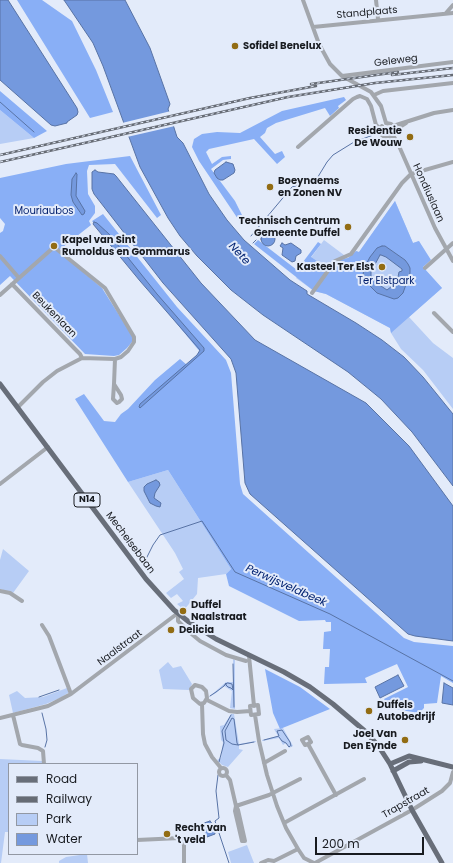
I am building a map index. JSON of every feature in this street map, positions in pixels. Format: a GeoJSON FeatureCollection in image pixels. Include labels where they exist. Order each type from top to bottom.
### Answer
{"type":"FeatureCollection","features":[{"type":"Feature","properties":{"kind":"main road","name":"Mechelsebaan"},"geometry":{"type":"LineString","coordinates":[[0,384],[146,579],[178,613],[212,637],[284,672],[322,695],[366,732],[379,747],[390,764],[412,810],[442,863]]}},
{"type":"Feature","properties":{"kind":"main road"},"geometry":{"type":"LineString","coordinates":[[390,764],[409,756],[444,766],[453,767]]}},
{"type":"Feature","properties":{"kind":"main road"},"geometry":{"type":"LineString","coordinates":[[394,771],[413,761],[426,761]]}},
{"type":"Feature","properties":{"kind":"street"},"geometry":{"type":"LineString","coordinates":[[304,0],[324,53],[334,69],[342,76],[368,89],[381,106],[386,123],[394,128]]}},
{"type":"Feature","properties":{"kind":"street"},"geometry":{"type":"LineString","coordinates":[[376,0],[378,19]]}},
{"type":"Feature","properties":{"kind":"street"},"geometry":{"type":"LineString","coordinates":[[446,13],[453,5]]}},
{"type":"Feature","properties":{"kind":"street","name":"Standplaats"},"geometry":{"type":"LineString","coordinates":[[313,27],[378,19],[453,13]]}},
{"type":"Feature","properties":{"kind":"street","name":"Geleweg"},"geometry":{"type":"LineString","coordinates":[[342,76],[453,62]]}},
{"type":"Feature","properties":{"kind":"street"},"geometry":{"type":"LineString","coordinates":[[374,95],[383,91],[453,83]]}},
{"type":"Feature","properties":{"kind":"street"},"geometry":{"type":"LineString","coordinates":[[298,147],[353,99],[360,96],[367,99],[371,106],[376,125],[380,128],[386,123]]}},
{"type":"Feature","properties":{"kind":"street"},"geometry":{"type":"LineString","coordinates":[[391,136],[394,128],[409,121],[434,113],[453,110]]}},
{"type":"Feature","properties":{"kind":"street","name":"Hondiuslaan"},"geometry":{"type":"LineString","coordinates":[[380,128],[381,134],[383,136],[391,136],[392,140],[402,152],[432,222],[453,261]]}},
{"type":"Feature","properties":{"kind":"street"},"geometry":{"type":"LineString","coordinates":[[312,293],[335,261],[351,254],[402,183],[411,174],[453,162]]}},
{"type":"Feature","properties":{"kind":"street"},"geometry":{"type":"LineString","coordinates":[[425,268],[453,243]]}},
{"type":"Feature","properties":{"kind":"street"},"geometry":{"type":"LineString","coordinates":[[0,295],[54,246],[105,288],[134,337],[134,342],[128,351],[121,357],[115,359],[82,358],[57,371],[43,382],[18,407]]}},
{"type":"Feature","properties":{"kind":"street"},"geometry":{"type":"LineString","coordinates":[[0,256],[19,278]]}},
{"type":"Feature","properties":{"kind":"street","name":"Beukenlaan"},"geometry":{"type":"LineString","coordinates":[[12,284],[80,354],[82,358]]}},
{"type":"Feature","properties":{"kind":"street"},"geometry":{"type":"LineString","coordinates":[[434,313],[453,332]]}},
{"type":"Feature","properties":{"kind":"street"},"geometry":{"type":"LineString","coordinates":[[80,354],[88,358]]}},
{"type":"Feature","properties":{"kind":"street"},"geometry":{"type":"LineString","coordinates":[[114,384],[115,359]]}},
{"type":"Feature","properties":{"kind":"street"},"geometry":{"type":"LineString","coordinates":[[0,484],[48,447]]}},
{"type":"Feature","properties":{"kind":"street"},"geometry":{"type":"LineString","coordinates":[[0,591],[10,593],[22,601]]}},
{"type":"Feature","properties":{"kind":"street","name":"Mechelsebaan"},"geometry":{"type":"LineString","coordinates":[[178,613],[178,621],[182,626],[207,645],[226,655],[246,661]]}},
{"type":"Feature","properties":{"kind":"street","name":"Naalstraat"},"geometry":{"type":"LineString","coordinates":[[0,718],[48,706],[71,694],[178,613]]}},
{"type":"Feature","properties":{"kind":"street"},"geometry":{"type":"LineString","coordinates":[[42,625],[49,636],[71,694]]}},
{"type":"Feature","properties":{"kind":"street"},"geometry":{"type":"LineString","coordinates":[[207,645],[212,637]]}},
{"type":"Feature","properties":{"kind":"street"},"geometry":{"type":"LineString","coordinates":[[250,656],[254,706]]}},
{"type":"Feature","properties":{"kind":"street"},"geometry":{"type":"LineString","coordinates":[[202,704],[193,698],[191,691],[193,686],[198,685],[202,687],[207,694],[207,700]]}},
{"type":"Feature","properties":{"kind":"street"},"geometry":{"type":"LineString","coordinates":[[207,700],[229,711],[250,711]]}},
{"type":"Feature","properties":{"kind":"street"},"geometry":{"type":"LineString","coordinates":[[202,704],[207,700]]}},
{"type":"Feature","properties":{"kind":"street"},"geometry":{"type":"LineString","coordinates":[[202,704],[203,734],[205,744],[209,753],[221,768],[220,774],[223,776],[226,775],[230,780],[245,841],[242,841],[235,811],[236,806]]}},
{"type":"Feature","properties":{"kind":"street"},"geometry":{"type":"LineString","coordinates":[[258,705],[259,714],[251,715],[250,706],[254,706],[258,705]]}},
{"type":"Feature","properties":{"kind":"street"},"geometry":{"type":"LineString","coordinates":[[255,714],[264,763],[273,794],[284,823],[304,858],[315,863]]}},
{"type":"Feature","properties":{"kind":"street"},"geometry":{"type":"LineString","coordinates":[[13,715],[20,744],[38,748],[43,751],[44,763]]}},
{"type":"Feature","properties":{"kind":"street"},"geometry":{"type":"LineString","coordinates":[[308,744],[336,795]]}},
{"type":"Feature","properties":{"kind":"street"},"geometry":{"type":"LineString","coordinates":[[264,763],[285,751]]}},
{"type":"Feature","properties":{"kind":"street","name":"Trapstraat"},"geometry":{"type":"LineString","coordinates":[[315,863],[412,810],[442,791],[450,783],[453,772]]}},
{"type":"Feature","properties":{"kind":"street"},"geometry":{"type":"LineString","coordinates":[[236,806],[273,794],[300,779]]}},
{"type":"Feature","properties":{"kind":"street"},"geometry":{"type":"LineString","coordinates":[[284,823],[364,779]]}},
{"type":"Feature","properties":{"kind":"street"},"geometry":{"type":"LineString","coordinates":[[138,840],[176,837],[181,839],[184,849],[184,863]]}},
{"type":"Feature","properties":{"kind":"street"},"geometry":{"type":"LineString","coordinates":[[261,863],[268,860],[274,861],[298,849]]}},
{"type":"Feature","properties":{"kind":"green space"},"geometry":{"type":"Polygon","coordinates":[[[17,0],[42,0],[72,21],[96,70],[113,112],[90,118],[17,0]]]}},
{"type":"Feature","properties":{"kind":"green space"},"geometry":{"type":"Polygon","coordinates":[[[0,91],[47,131],[34,138],[0,110],[0,91]]]}},
{"type":"Feature","properties":{"kind":"green space"},"geometry":{"type":"Polygon","coordinates":[[[344,97],[346,100],[338,106],[339,108],[330,116],[325,108],[276,123],[267,128],[265,133],[260,137],[275,154],[282,151],[285,157],[277,164],[254,139],[209,149],[206,152],[212,164],[222,157],[231,156],[231,159],[223,160],[211,169],[235,201],[242,215],[240,222],[199,161],[192,147],[194,139],[202,134],[217,132],[240,133],[282,111],[344,97]]]}},
{"type":"Feature","properties":{"kind":"green space"},"geometry":{"type":"Polygon","coordinates":[[[0,110],[34,138],[0,144],[0,110]]]}},
{"type":"Feature","properties":{"kind":"green space","name":"Mouriaubos"},"geometry":{"type":"Polygon","coordinates":[[[130,156],[161,215],[157,218],[115,164],[89,165],[87,171],[88,194],[95,206],[95,213],[89,221],[91,225],[58,251],[102,288],[133,337],[132,342],[119,355],[85,354],[10,276],[0,285],[0,233],[3,231],[5,224],[0,218],[0,178],[66,164],[130,156]]]}},
{"type":"Feature","properties":{"kind":"green space","name":"Ter Elstpark"},"geometry":{"type":"Polygon","coordinates":[[[395,201],[413,243],[419,241],[423,267],[442,288],[409,317],[433,343],[453,358],[453,409],[423,370],[401,349],[391,333],[390,328],[326,294],[314,291],[296,278],[324,240],[348,258],[356,251],[359,252],[395,201]]]}},
{"type":"Feature","properties":{"kind":"green space","name":"Ter Elstpark"},"geometry":{"type":"Polygon","coordinates":[[[395,201],[413,243],[419,241],[431,260],[423,267],[442,288],[391,333],[390,328],[326,294],[314,291],[254,244],[258,240],[297,270],[318,242],[321,244],[311,257],[330,270],[340,260],[348,258],[356,251],[359,252],[395,201]],[[385,246],[377,248],[364,268],[366,282],[398,298],[410,273],[405,260],[385,246]]]}},
{"type":"Feature","properties":{"kind":"green space"},"geometry":{"type":"Polygon","coordinates":[[[103,214],[177,307],[226,360],[231,373],[240,484],[243,494],[404,638],[414,642],[453,646],[453,683],[441,676],[437,703],[424,704],[424,708],[419,713],[394,709],[386,702],[384,699],[408,687],[397,664],[365,678],[367,683],[324,684],[325,667],[329,667],[330,649],[323,649],[324,632],[331,631],[331,622],[326,622],[325,620],[299,621],[229,586],[226,574],[231,569],[168,470],[128,482],[75,399],[84,394],[104,421],[115,422],[155,380],[180,359],[187,365],[201,353],[92,221],[103,214]]]}},
{"type":"Feature","properties":{"kind":"green space"},"geometry":{"type":"Polygon","coordinates":[[[168,470],[231,569],[226,574],[198,578],[197,594],[184,610],[177,604],[183,601],[177,594],[171,598],[166,593],[184,579],[179,572],[183,569],[175,553],[128,482],[168,470]]]}},
{"type":"Feature","properties":{"kind":"green space"},"geometry":{"type":"Polygon","coordinates":[[[3,549],[29,571],[13,593],[0,589],[0,560],[3,549]]]}},
{"type":"Feature","properties":{"kind":"green space"},"geometry":{"type":"Polygon","coordinates":[[[233,659],[235,660],[235,709],[230,708],[232,691],[224,686],[209,697],[226,682],[233,682],[233,659]]]}},
{"type":"Feature","properties":{"kind":"green space"},"geometry":{"type":"Polygon","coordinates":[[[168,662],[173,668],[181,666],[192,684],[189,690],[163,689],[159,670],[168,662]]]}},
{"type":"Feature","properties":{"kind":"green space"},"geometry":{"type":"Polygon","coordinates":[[[265,669],[300,687],[330,709],[280,729],[273,713],[265,669]]]}},
{"type":"Feature","properties":{"kind":"green space"},"geometry":{"type":"Polygon","coordinates":[[[67,688],[69,692],[60,698],[46,704],[13,713],[9,695],[17,691],[25,698],[43,697],[67,688]]]}},
{"type":"Feature","properties":{"kind":"green space"},"geometry":{"type":"Polygon","coordinates":[[[231,714],[234,714],[239,744],[256,742],[239,745],[239,749],[243,750],[228,767],[222,765],[217,760],[221,758],[223,742],[221,740],[220,726],[224,725],[231,714]]]}},
{"type":"Feature","properties":{"kind":"green space"},"geometry":{"type":"Polygon","coordinates":[[[283,728],[293,746],[289,748],[286,743],[283,745],[279,738],[262,741],[278,736],[274,729],[283,728]]]}},
{"type":"Feature","properties":{"kind":"green space"},"geometry":{"type":"Polygon","coordinates":[[[0,759],[42,761],[42,763],[8,763],[8,832],[5,832],[0,863],[0,759]]]}},
{"type":"Feature","properties":{"kind":"green space"},"geometry":{"type":"Polygon","coordinates":[[[247,845],[254,863],[231,863],[228,852],[247,845]]]}},
{"type":"Feature","properties":{"kind":"green space"},"geometry":{"type":"Polygon","coordinates":[[[87,855],[88,863],[59,863],[59,861],[66,857],[87,855]]]}},
{"type":"Feature","properties":{"kind":"water"},"geometry":{"type":"Polygon","coordinates":[[[0,0],[8,0],[77,108],[77,115],[67,123],[55,126],[51,125],[0,80],[0,0]]]}},
{"type":"Feature","properties":{"kind":"water","name":"Nete"},"geometry":{"type":"Polygon","coordinates":[[[64,0],[125,0],[150,48],[170,104],[168,109],[177,137],[183,143],[209,194],[227,220],[244,240],[290,280],[307,291],[307,294],[356,323],[404,357],[423,377],[453,414],[453,486],[412,432],[381,399],[348,372],[263,315],[231,290],[197,256],[180,236],[168,218],[140,167],[93,43],[64,0]]]}},
{"type":"Feature","properties":{"kind":"water"},"geometry":{"type":"Polygon","coordinates":[[[226,162],[233,164],[235,170],[234,173],[223,180],[220,180],[214,173],[215,170],[226,162]]]}},
{"type":"Feature","properties":{"kind":"water"},"geometry":{"type":"Polygon","coordinates":[[[95,170],[98,172],[114,174],[116,176],[201,283],[255,340],[366,403],[409,446],[453,506],[453,641],[408,634],[250,494],[245,483],[236,373],[231,359],[163,283],[94,194],[92,189],[92,172],[95,170]]]}},
{"type":"Feature","properties":{"kind":"water"},"geometry":{"type":"Polygon","coordinates":[[[76,173],[76,196],[85,211],[82,215],[73,202],[71,195],[72,179],[76,173]]]}},
{"type":"Feature","properties":{"kind":"water"},"geometry":{"type":"Polygon","coordinates":[[[94,222],[109,234],[157,294],[204,348],[204,351],[140,408],[140,404],[197,355],[200,350],[140,281],[93,224],[94,222]]]}},
{"type":"Feature","properties":{"kind":"water"},"geometry":{"type":"Polygon","coordinates":[[[265,232],[271,232],[275,236],[275,242],[271,246],[265,246],[261,242],[261,236],[265,232]]]}},
{"type":"Feature","properties":{"kind":"water"},"geometry":{"type":"Polygon","coordinates":[[[282,243],[285,245],[291,243],[301,250],[301,253],[296,256],[295,261],[292,262],[282,255],[283,248],[280,246],[282,243]]]}},
{"type":"Feature","properties":{"kind":"water"},"geometry":{"type":"Polygon","coordinates":[[[385,246],[405,260],[410,268],[410,273],[403,293],[398,298],[394,299],[377,293],[366,282],[363,275],[364,268],[377,248],[385,246]],[[381,255],[371,272],[371,276],[378,284],[387,290],[397,282],[399,272],[402,271],[402,269],[381,255]]]}},
{"type":"Feature","properties":{"kind":"water"},"geometry":{"type":"Polygon","coordinates":[[[156,480],[160,485],[154,498],[161,503],[160,507],[150,503],[144,491],[144,487],[147,484],[156,480]]]}},
{"type":"Feature","properties":{"kind":"water"},"geometry":{"type":"Polygon","coordinates":[[[398,675],[404,686],[380,698],[375,687],[398,675]]]}},
{"type":"Feature","properties":{"kind":"water"},"geometry":{"type":"Polygon","coordinates":[[[444,683],[453,688],[453,705],[442,703],[444,683]]]}},
{"type":"Feature","properties":{"kind":"water"},"geometry":{"type":"Polygon","coordinates":[[[210,821],[214,826],[215,834],[207,837],[202,831],[201,826],[210,821]]]}},
{"type":"Feature","properties":{"kind":"pier"},"geometry":{"type":"Polygon","coordinates":[[[171,111],[175,126],[127,137],[122,123],[171,111]]]}},
{"type":"Feature","properties":{"kind":"waterway"},"geometry":{"type":"LineString","coordinates":[[0,102],[34,132]]}},
{"type":"Feature","properties":{"kind":"waterway"},"geometry":{"type":"LineString","coordinates":[[251,236],[292,187],[316,180],[333,155],[354,142],[376,134]]}},
{"type":"Feature","properties":{"kind":"waterway"},"geometry":{"type":"LineString","coordinates":[[253,243],[256,240]]}},
{"type":"Feature","properties":{"kind":"waterway","name":"Perwijsveldbeek"},"geometry":{"type":"LineString","coordinates":[[143,565],[160,535],[202,521],[235,572],[330,614],[453,681]]}},
{"type":"Feature","properties":{"kind":"waterway"},"geometry":{"type":"LineString","coordinates":[[233,664],[234,707]]}},
{"type":"Feature","properties":{"kind":"waterway"},"geometry":{"type":"LineString","coordinates":[[210,696],[224,686],[227,683],[232,684],[233,690],[228,687],[226,685],[226,683],[224,686]]}},
{"type":"Feature","properties":{"kind":"waterway","name":"Perwijsveldbeek"},"geometry":{"type":"LineString","coordinates":[[39,697],[59,690]]}},
{"type":"Feature","properties":{"kind":"waterway","name":"Perwijsveldbeek"},"geometry":{"type":"LineString","coordinates":[[42,713],[47,740],[45,747]]}},
{"type":"Feature","properties":{"kind":"waterway"},"geometry":{"type":"LineString","coordinates":[[219,762],[224,743],[222,731],[231,715]]}},
{"type":"Feature","properties":{"kind":"waterway"},"geometry":{"type":"LineString","coordinates":[[238,745],[232,744],[226,740],[225,731],[232,718],[234,719],[238,745],[254,742]]}},
{"type":"Feature","properties":{"kind":"waterway"},"geometry":{"type":"LineString","coordinates":[[264,740],[279,736],[277,731],[282,730],[291,746]]}},
{"type":"Feature","properties":{"kind":"waterway"},"geometry":{"type":"LineString","coordinates":[[279,737],[289,747],[290,746]]}},
{"type":"Feature","properties":{"kind":"waterway"},"geometry":{"type":"LineString","coordinates":[[218,775],[216,791],[219,818],[215,821],[229,863]]}},
{"type":"Feature","properties":{"kind":"railway"},"geometry":{"type":"LineString","coordinates":[[392,75],[453,68]]}},
{"type":"Feature","properties":{"kind":"railway"},"geometry":{"type":"LineString","coordinates":[[311,84],[398,72]]}},
{"type":"Feature","properties":{"kind":"railway"},"geometry":{"type":"LineString","coordinates":[[0,162],[288,97],[375,83],[453,75]]}},
{"type":"Feature","properties":{"kind":"railway"},"geometry":{"type":"LineString","coordinates":[[0,155],[250,98],[316,86]]}},
{"type":"Feature","properties":{"kind":"place","name":"Sofidel Benelux"},"geometry":{"type":"Point","coordinates":[235,46]}},
{"type":"Feature","properties":{"kind":"place","name":"Residentie De Wouw"},"geometry":{"type":"Point","coordinates":[410,137]}},
{"type":"Feature","properties":{"kind":"place","name":"Boeynaems en Zonen NV"},"geometry":{"type":"Point","coordinates":[270,187]}},
{"type":"Feature","properties":{"kind":"place","name":"Technisch Centrum Gemeente Duffel"},"geometry":{"type":"Point","coordinates":[348,227]}},
{"type":"Feature","properties":{"kind":"place","name":"Kapel van Sint Rumoldus en Gommarus"},"geometry":{"type":"Point","coordinates":[54,246]}},
{"type":"Feature","properties":{"kind":"place","name":"Kasteel Ter Elst"},"geometry":{"type":"Point","coordinates":[382,267]}},
{"type":"Feature","properties":{"kind":"place","name":"Duffel Naalstraat"},"geometry":{"type":"Point","coordinates":[183,611]}},
{"type":"Feature","properties":{"kind":"place","name":"Delicia"},"geometry":{"type":"Point","coordinates":[171,630]}},
{"type":"Feature","properties":{"kind":"place","name":"Duffels Autobedrijf"},"geometry":{"type":"Point","coordinates":[369,711]}},
{"type":"Feature","properties":{"kind":"place","name":"Joel Van Den Eynde"},"geometry":{"type":"Point","coordinates":[405,740]}},
{"type":"Feature","properties":{"kind":"place","name":"Recht van 't veld"},"geometry":{"type":"Point","coordinates":[167,834]}}]}
